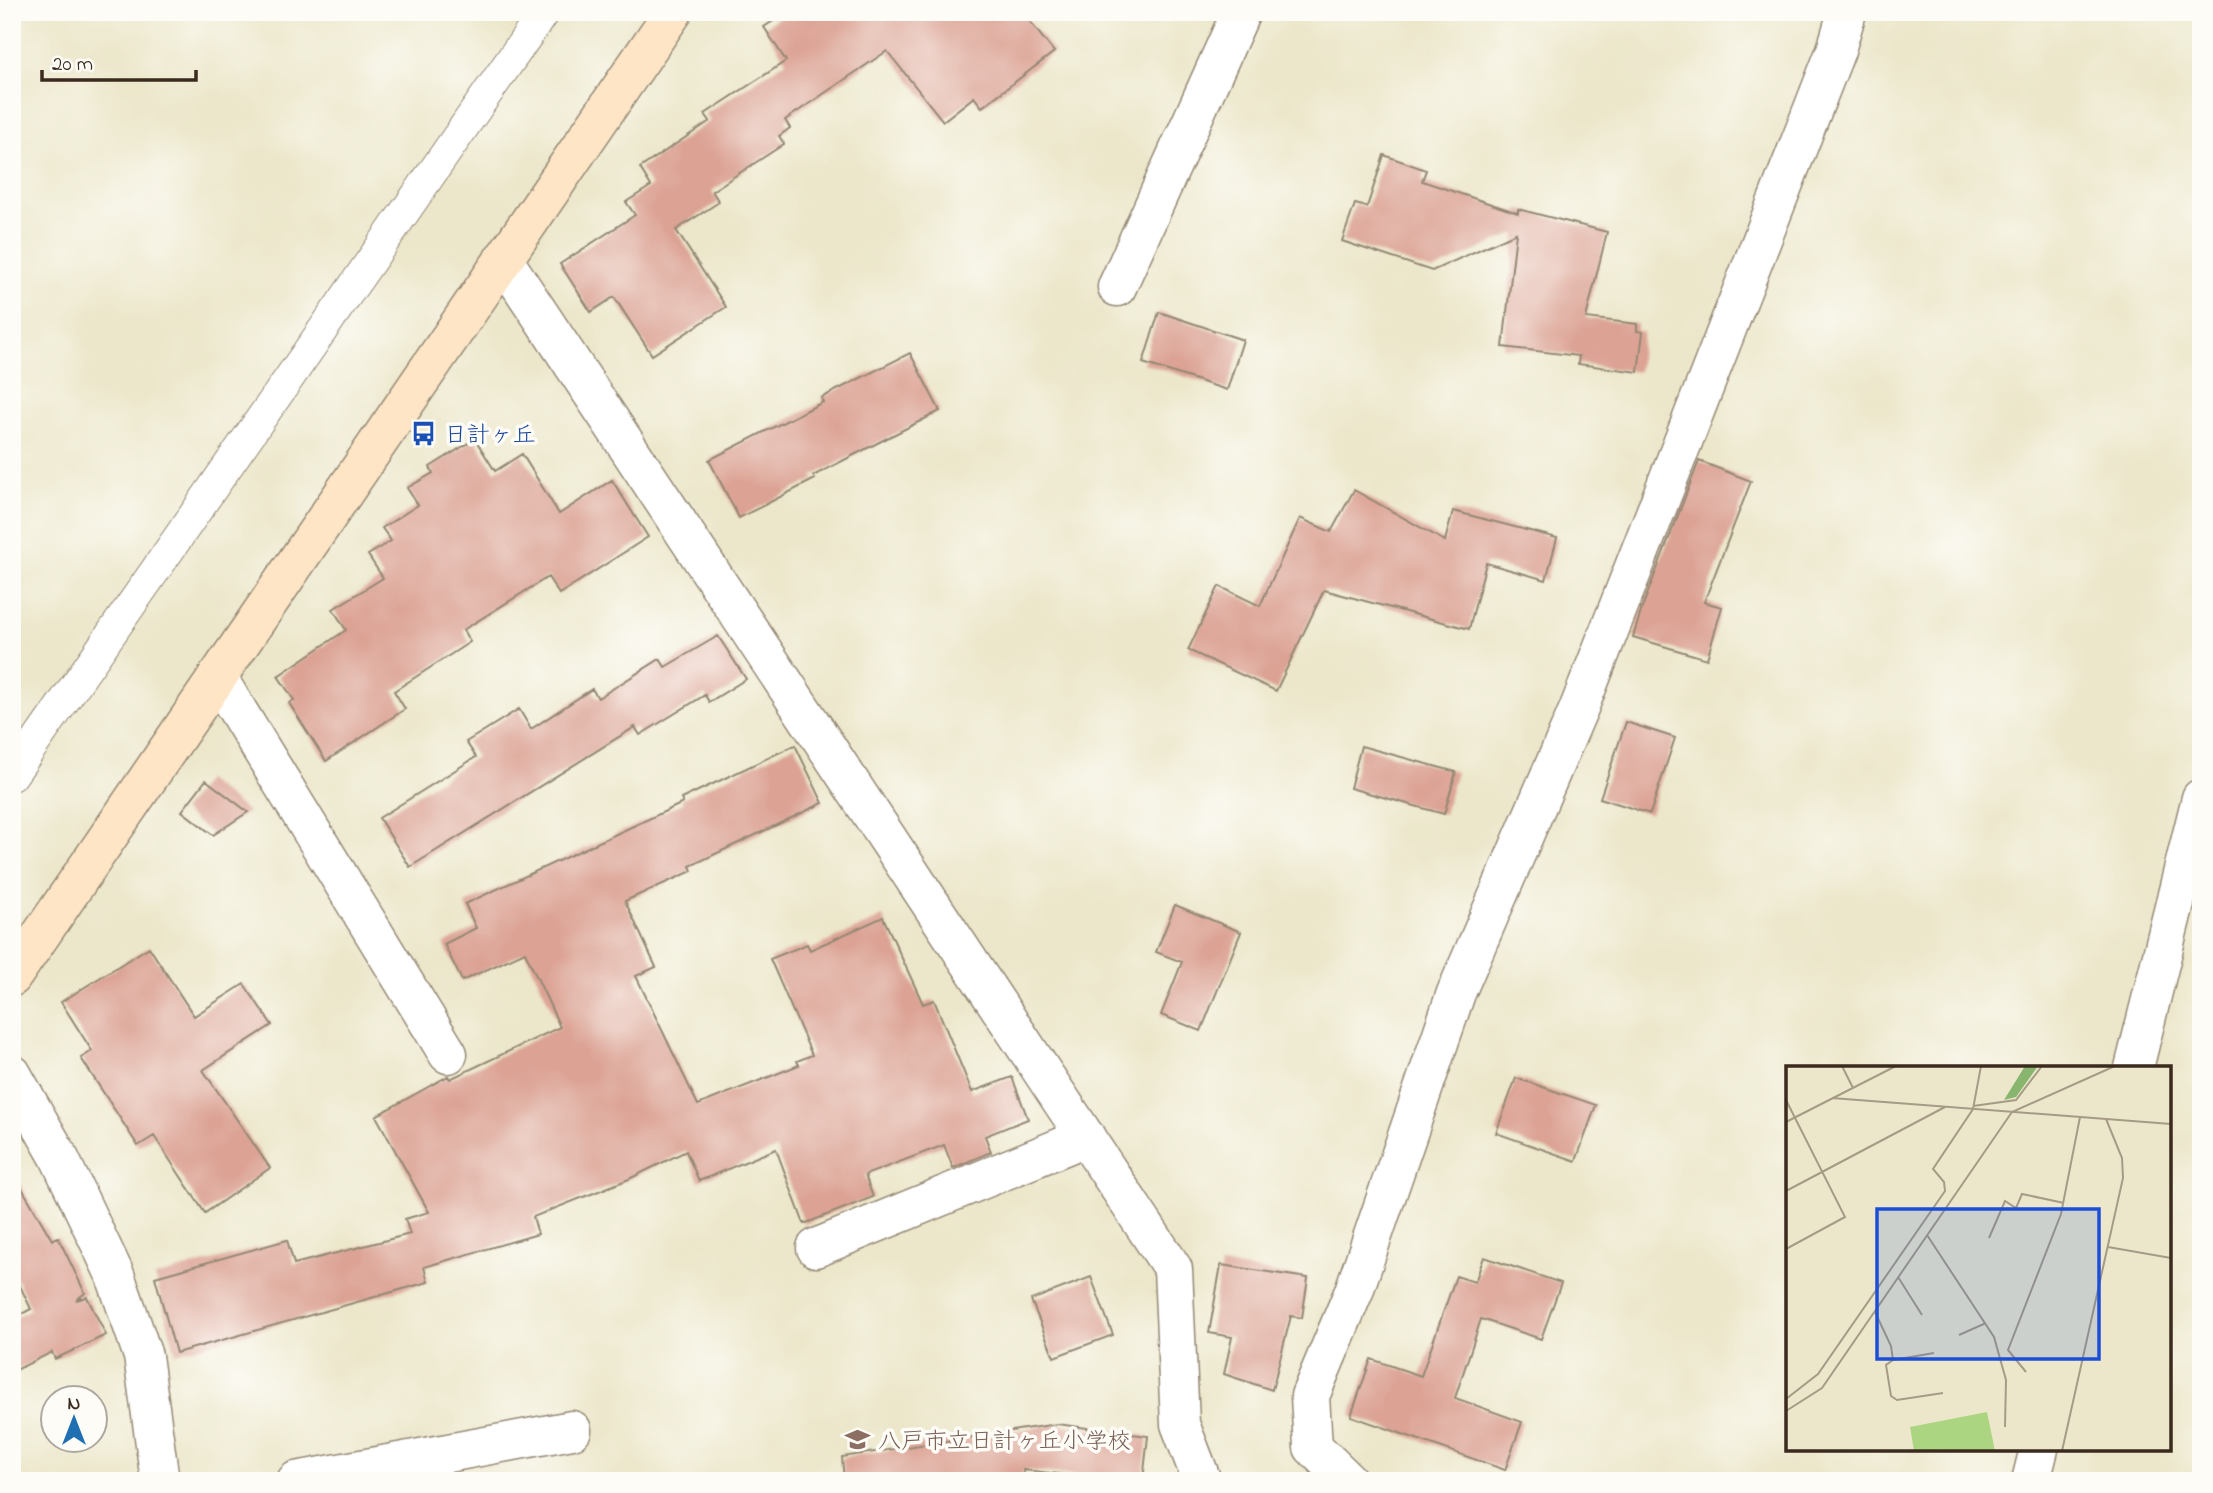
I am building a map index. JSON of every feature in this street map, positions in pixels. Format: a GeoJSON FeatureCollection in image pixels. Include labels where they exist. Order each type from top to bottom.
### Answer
{"type":"FeatureCollection","features":[{"type":"Feature","properties":{"kind":"street"},"geometry":{"type":"LineString","coordinates":[[12,977],[673,12]]}},
{"type":"Feature","properties":{"kind":"street"},"geometry":{"type":"LineString","coordinates":[[1117,287],[1241,12]]}},
{"type":"Feature","properties":{"kind":"street"},"geometry":{"type":"LineString","coordinates":[[1348,1481],[1313,1447],[1310,1396],[1354,1291],[1456,993],[1579,708],[1836,50],[1847,12]]}},
{"type":"Feature","properties":{"kind":"street"},"geometry":{"type":"LineString","coordinates":[[503,259],[1173,1269],[1180,1424],[1202,1481]]}},
{"type":"Feature","properties":{"kind":"street"},"geometry":{"type":"LineString","coordinates":[[217,677],[448,1054]]}},
{"type":"Feature","properties":{"kind":"street"},"geometry":{"type":"LineString","coordinates":[[2134,1066],[2201,799]]}},
{"type":"Feature","properties":{"kind":"street"},"geometry":{"type":"LineString","coordinates":[[12,1074],[59,1157],[115,1275],[143,1356],[160,1481]]}},
{"type":"Feature","properties":{"kind":"street"},"geometry":{"type":"LineString","coordinates":[[816,1248],[1086,1137]]}},
{"type":"Feature","properties":{"kind":"street"},"geometry":{"type":"LineString","coordinates":[[296,1481],[572,1430]]}},
{"type":"Feature","properties":{"kind":"street"},"geometry":{"type":"LineString","coordinates":[[2031,1481],[2038,1451]]}},
{"type":"Feature","properties":{"kind":"lane"},"geometry":{"type":"LineString","coordinates":[[12,776],[544,12]]}},
{"type":"Feature","properties":{"kind":"building"},"geometry":{"type":"Polygon","coordinates":[[[787,12],[1022,12],[1054,52],[982,107],[974,97],[943,121],[887,51],[785,120],[790,128],[779,136],[784,144],[712,191],[719,202],[676,230],[726,307],[652,355],[614,297],[591,312],[560,264],[635,215],[626,202],[651,186],[640,168],[710,121],[705,114],[786,61],[764,27],[787,12]]]}},
{"type":"Feature","properties":{"kind":"building"},"geometry":{"type":"Polygon","coordinates":[[[1384,155],[1426,170],[1422,181],[1518,213],[1518,209],[1607,232],[1586,318],[1637,324],[1637,331],[1643,332],[1638,372],[1578,364],[1579,356],[1503,347],[1516,233],[1432,271],[1342,241],[1355,204],[1367,207],[1384,155]]]}},
{"type":"Feature","properties":{"kind":"building"},"geometry":{"type":"Polygon","coordinates":[[[1159,312],[1243,340],[1227,390],[1143,363],[1159,312]]]}},
{"type":"Feature","properties":{"kind":"building"},"geometry":{"type":"Polygon","coordinates":[[[910,353],[940,411],[813,476],[815,479],[739,518],[709,460],[823,402],[821,398],[910,353]]]}},
{"type":"Feature","properties":{"kind":"building"},"geometry":{"type":"Polygon","coordinates":[[[475,439],[495,471],[522,454],[559,514],[612,480],[648,537],[559,594],[548,577],[463,630],[470,642],[394,691],[405,709],[326,761],[289,703],[294,700],[278,676],[346,630],[333,609],[383,578],[368,555],[391,541],[382,528],[418,505],[407,488],[433,473],[430,467],[475,439]]]}},
{"type":"Feature","properties":{"kind":"building"},"geometry":{"type":"Polygon","coordinates":[[[1699,461],[1751,481],[1704,602],[1722,607],[1707,659],[1633,637],[1699,461]]]}},
{"type":"Feature","properties":{"kind":"building"},"geometry":{"type":"Polygon","coordinates":[[[1354,490],[1445,541],[1453,511],[1557,538],[1546,580],[1486,563],[1469,629],[1324,590],[1276,691],[1188,650],[1219,586],[1260,606],[1300,518],[1331,532],[1354,490]]]}},
{"type":"Feature","properties":{"kind":"building"},"geometry":{"type":"Polygon","coordinates":[[[718,636],[746,679],[709,702],[705,695],[640,735],[635,727],[410,867],[379,818],[476,757],[466,742],[519,709],[531,729],[592,689],[598,698],[660,659],[665,667],[718,636]]]}},
{"type":"Feature","properties":{"kind":"building"},"geometry":{"type":"Polygon","coordinates":[[[1626,722],[1675,738],[1650,814],[1600,798],[1626,722]]]}},
{"type":"Feature","properties":{"kind":"building"},"geometry":{"type":"Polygon","coordinates":[[[795,745],[823,803],[690,866],[692,871],[625,901],[656,967],[636,976],[698,1105],[799,1065],[797,1061],[812,1055],[770,959],[807,944],[810,950],[883,917],[923,1004],[934,1000],[972,1092],[1012,1077],[1028,1119],[985,1136],[991,1152],[953,1168],[944,1145],[865,1175],[873,1197],[804,1224],[776,1149],[699,1181],[686,1151],[629,1179],[533,1217],[538,1234],[424,1267],[428,1282],[176,1353],[155,1277],[287,1240],[294,1264],[410,1234],[405,1219],[429,1212],[376,1116],[448,1076],[450,1079],[560,1027],[525,952],[462,981],[444,944],[476,928],[465,904],[683,803],[681,799],[795,745]]]}},
{"type":"Feature","properties":{"kind":"building"},"geometry":{"type":"Polygon","coordinates":[[[1361,746],[1456,772],[1444,814],[1350,788],[1361,746]]]}},
{"type":"Feature","properties":{"kind":"building"},"geometry":{"type":"Polygon","coordinates":[[[206,780],[248,812],[213,835],[182,811],[206,780]]]}},
{"type":"Feature","properties":{"kind":"building"},"geometry":{"type":"Polygon","coordinates":[[[1175,905],[1241,932],[1201,1031],[1161,1015],[1182,962],[1156,952],[1175,905]]]}},
{"type":"Feature","properties":{"kind":"building"},"geometry":{"type":"Polygon","coordinates":[[[149,947],[194,1016],[244,984],[272,1025],[203,1070],[270,1168],[205,1213],[154,1136],[138,1146],[81,1058],[92,1051],[61,1002],[149,947]]]}},
{"type":"Feature","properties":{"kind":"building"},"geometry":{"type":"Polygon","coordinates":[[[1516,1078],[1596,1105],[1576,1161],[1496,1133],[1516,1078]]]}},
{"type":"Feature","properties":{"kind":"building"},"geometry":{"type":"Polygon","coordinates":[[[12,1171],[52,1240],[58,1237],[85,1293],[76,1300],[87,1297],[106,1335],[55,1359],[52,1352],[12,1372],[12,1319],[31,1309],[12,1269],[12,1171]]]}},
{"type":"Feature","properties":{"kind":"building"},"geometry":{"type":"Polygon","coordinates":[[[1484,1257],[1561,1283],[1541,1339],[1481,1319],[1455,1398],[1522,1422],[1505,1470],[1351,1416],[1371,1359],[1421,1376],[1456,1276],[1475,1282],[1484,1257]]]}},
{"type":"Feature","properties":{"kind":"building"},"geometry":{"type":"Polygon","coordinates":[[[1221,1265],[1308,1278],[1302,1318],[1291,1316],[1272,1390],[1224,1374],[1232,1337],[1209,1333],[1221,1265]]]}},
{"type":"Feature","properties":{"kind":"building"},"geometry":{"type":"Polygon","coordinates":[[[1091,1277],[1113,1335],[1054,1357],[1031,1300],[1091,1277]]]}},
{"type":"Feature","properties":{"kind":"building"},"geometry":{"type":"Polygon","coordinates":[[[1057,1424],[1148,1436],[1143,1481],[1023,1470],[1024,1481],[844,1481],[842,1457],[1057,1424]]]}},
{"type":"Feature","properties":{"kind":"place","name":"日計ヶ丘"},"geometry":{"type":"Point","coordinates":[424,434]}},
{"type":"Feature","properties":{"kind":"place","name":"八戸市立日計ヶ丘小学校"},"geometry":{"type":"Point","coordinates":[858,1440]}}]}
